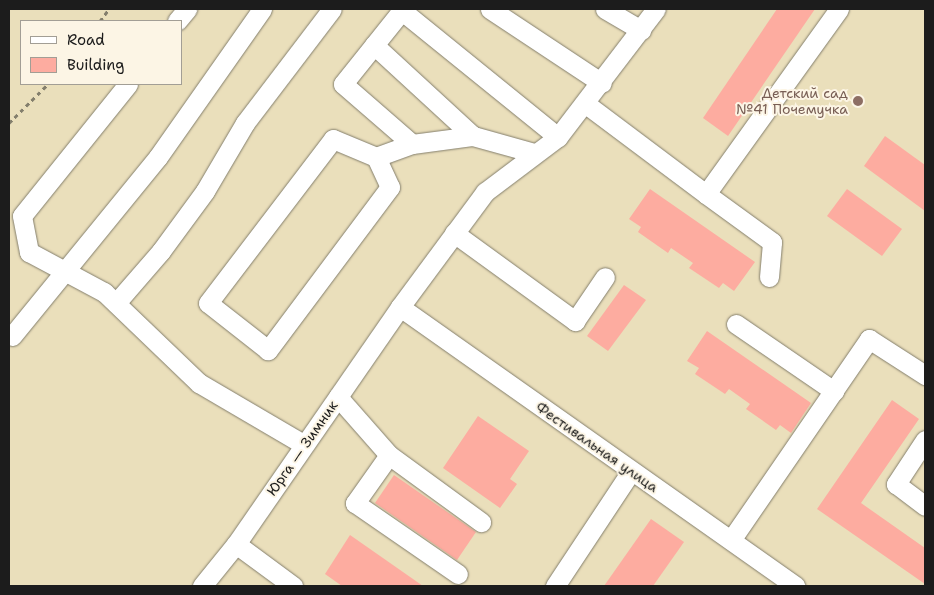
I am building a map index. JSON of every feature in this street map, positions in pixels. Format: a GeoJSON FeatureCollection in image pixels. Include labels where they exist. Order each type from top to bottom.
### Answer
{"type":"FeatureCollection","features":[{"type":"Feature","properties":{"kind":"street"},"geometry":{"type":"LineString","coordinates":[[178,20],[187,9]]}},
{"type":"Feature","properties":{"kind":"street"},"geometry":{"type":"LineString","coordinates":[[12,336],[158,157],[262,9]]}},
{"type":"Feature","properties":{"kind":"street"},"geometry":{"type":"LineString","coordinates":[[116,303],[161,251],[205,191],[244,123],[332,9]]}},
{"type":"Feature","properties":{"kind":"street"},"geometry":{"type":"LineString","coordinates":[[490,9],[602,83]]}},
{"type":"Feature","properties":{"kind":"street"},"geometry":{"type":"LineString","coordinates":[[605,9],[641,30]]}},
{"type":"Feature","properties":{"kind":"street","name":"Юрга — Зимник"},"geometry":{"type":"LineString","coordinates":[[202,586],[236,544],[302,444],[338,397],[400,307],[484,192],[558,137],[586,104],[656,9]]}},
{"type":"Feature","properties":{"kind":"street"},"geometry":{"type":"LineString","coordinates":[[706,194],[839,9]]}},
{"type":"Feature","properties":{"kind":"street"},"geometry":{"type":"LineString","coordinates":[[412,144],[343,84],[402,10],[558,137]]}},
{"type":"Feature","properties":{"kind":"street"},"geometry":{"type":"LineString","coordinates":[[374,45],[473,136]]}},
{"type":"Feature","properties":{"kind":"street"},"geometry":{"type":"LineString","coordinates":[[127,85],[22,216],[29,252],[104,292],[199,382],[302,444]]}},
{"type":"Feature","properties":{"kind":"street"},"geometry":{"type":"LineString","coordinates":[[586,104],[772,242],[769,277]]}},
{"type":"Feature","properties":{"kind":"street"},"geometry":{"type":"LineString","coordinates":[[376,157],[390,187],[268,350],[208,302],[333,139],[376,157],[412,144],[473,136],[534,153]]}},
{"type":"Feature","properties":{"kind":"street"},"geometry":{"type":"LineString","coordinates":[[454,233],[575,321],[605,277]]}},
{"type":"Feature","properties":{"kind":"street","name":"Фестивальная улица"},"geometry":{"type":"LineString","coordinates":[[400,307],[795,586]]}},
{"type":"Feature","properties":{"kind":"street"},"geometry":{"type":"LineString","coordinates":[[736,324],[834,391]]}},
{"type":"Feature","properties":{"kind":"street"},"geometry":{"type":"LineString","coordinates":[[730,540],[869,338],[925,375]]}},
{"type":"Feature","properties":{"kind":"street"},"geometry":{"type":"LineString","coordinates":[[338,397],[388,455],[481,522]]}},
{"type":"Feature","properties":{"kind":"street"},"geometry":{"type":"LineString","coordinates":[[925,440],[896,484],[925,506]]}},
{"type":"Feature","properties":{"kind":"street"},"geometry":{"type":"LineString","coordinates":[[388,455],[355,503],[458,574]]}},
{"type":"Feature","properties":{"kind":"street"},"geometry":{"type":"LineString","coordinates":[[555,586],[632,471]]}},
{"type":"Feature","properties":{"kind":"street"},"geometry":{"type":"LineString","coordinates":[[236,544],[293,586]]}},
{"type":"Feature","properties":{"kind":"path"},"geometry":{"type":"LineString","coordinates":[[101,20],[109,9]]}},
{"type":"Feature","properties":{"kind":"path"},"geometry":{"type":"LineString","coordinates":[[9,123],[47,85]]}},
{"type":"Feature","properties":{"kind":"building"},"geometry":{"type":"Polygon","coordinates":[[[777,9],[815,9],[728,136],[703,118],[777,9]]]}},
{"type":"Feature","properties":{"kind":"building"},"geometry":{"type":"Polygon","coordinates":[[[885,136],[925,165],[925,211],[864,166],[885,136]]]}},
{"type":"Feature","properties":{"kind":"building"},"geometry":{"type":"Polygon","coordinates":[[[650,189],[755,262],[734,291],[723,283],[719,288],[689,268],[693,263],[671,248],[668,253],[638,232],[641,227],[629,219],[650,189]]]}},
{"type":"Feature","properties":{"kind":"building"},"geometry":{"type":"Polygon","coordinates":[[[847,189],[902,229],[882,256],[827,216],[847,189]]]}},
{"type":"Feature","properties":{"kind":"building"},"geometry":{"type":"Polygon","coordinates":[[[624,285],[646,300],[608,351],[587,336],[624,285]]]}},
{"type":"Feature","properties":{"kind":"building"},"geometry":{"type":"Polygon","coordinates":[[[707,331],[811,403],[791,433],[780,425],[776,430],[746,409],[750,404],[729,389],[725,394],[695,374],[699,368],[687,361],[707,331]]]}},
{"type":"Feature","properties":{"kind":"building"},"geometry":{"type":"Polygon","coordinates":[[[892,400],[919,419],[861,503],[925,548],[925,584],[817,509],[892,400]]]}},
{"type":"Feature","properties":{"kind":"building"},"geometry":{"type":"Polygon","coordinates":[[[478,416],[529,451],[510,479],[517,484],[500,508],[443,468],[478,416]]]}},
{"type":"Feature","properties":{"kind":"building"},"geometry":{"type":"Polygon","coordinates":[[[394,475],[476,532],[457,560],[375,503],[394,475]]]}},
{"type":"Feature","properties":{"kind":"building"},"geometry":{"type":"Polygon","coordinates":[[[651,519],[684,542],[653,586],[604,586],[651,519]]]}},
{"type":"Feature","properties":{"kind":"building"},"geometry":{"type":"Polygon","coordinates":[[[350,535],[423,586],[342,586],[325,574],[350,535]]]}},
{"type":"Feature","properties":{"kind":"place","name":"Детский сад №41 Почемучка"},"geometry":{"type":"Point","coordinates":[858,101]}}]}
